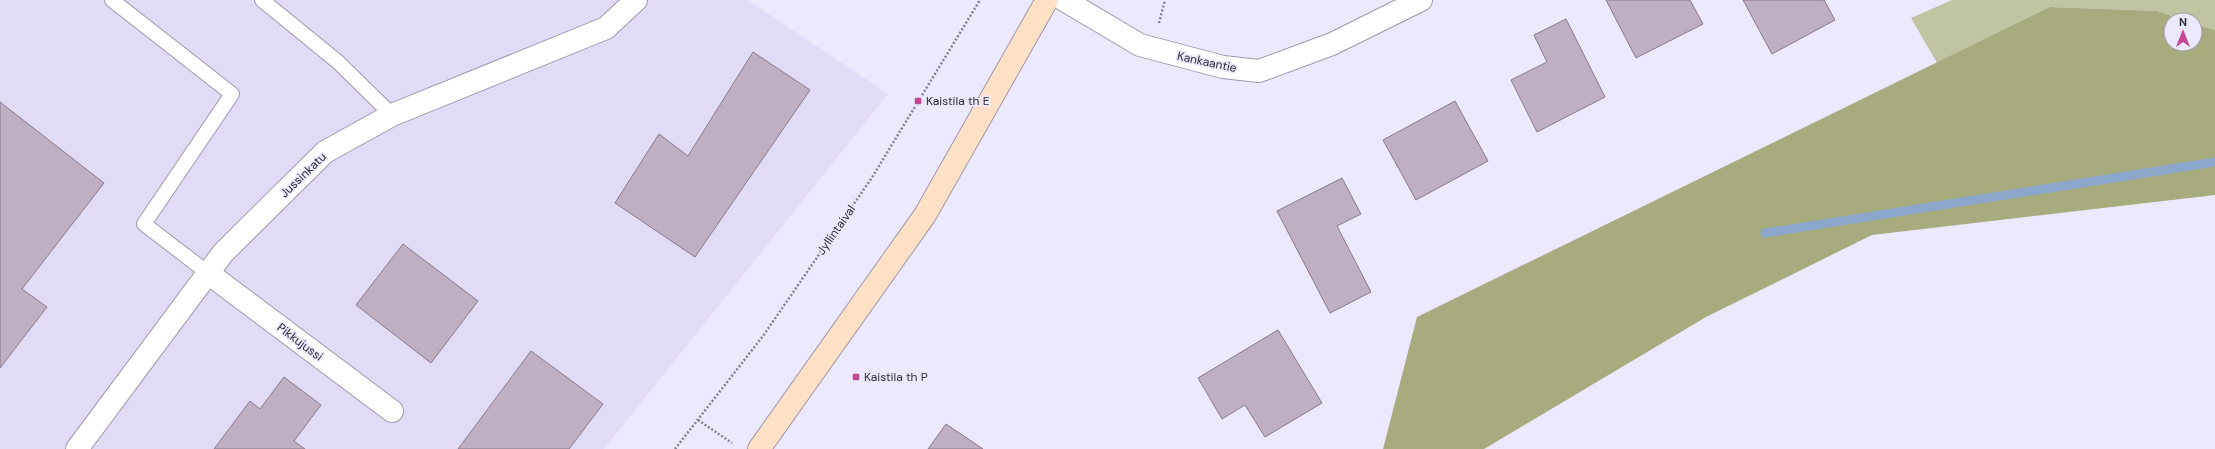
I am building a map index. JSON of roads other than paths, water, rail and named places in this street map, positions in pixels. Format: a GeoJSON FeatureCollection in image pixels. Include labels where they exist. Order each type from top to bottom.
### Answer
{"type":"FeatureCollection","features":[{"type":"Feature","properties":{"kind":"street","name":"Jussinkatu"},"geometry":{"type":"LineString","coordinates":[[77,449],[223,253],[325,152],[392,115],[606,28],[636,0]]}},
{"type":"Feature","properties":{"kind":"street"},"geometry":{"type":"LineString","coordinates":[[759,449],[925,215],[1047,0]]}},
{"type":"Feature","properties":{"kind":"street","name":"Kankaantie"},"geometry":{"type":"LineString","coordinates":[[1064,0],[1140,45],[1223,68],[1259,71],[1332,44],[1421,0]]}},
{"type":"Feature","properties":{"kind":"street","name":"Pikkujussi"},"geometry":{"type":"LineString","coordinates":[[208,273],[392,411]]}},
{"type":"Feature","properties":{"kind":"lane"},"geometry":{"type":"LineString","coordinates":[[112,0],[232,94],[144,224],[208,273]]}},
{"type":"Feature","properties":{"kind":"lane"},"geometry":{"type":"LineString","coordinates":[[262,0],[338,62],[392,115]]}},
{"type":"Feature","properties":{"kind":"waterway"},"geometry":{"type":"LineString","coordinates":[[1765,233],[2215,162]]}},
{"type":"Feature","properties":{"kind":"place","name":"Kaistila th E"},"geometry":{"type":"Point","coordinates":[918,101]}},
{"type":"Feature","properties":{"kind":"place","name":"Kaistila th P"},"geometry":{"type":"Point","coordinates":[856,377]}}]}
